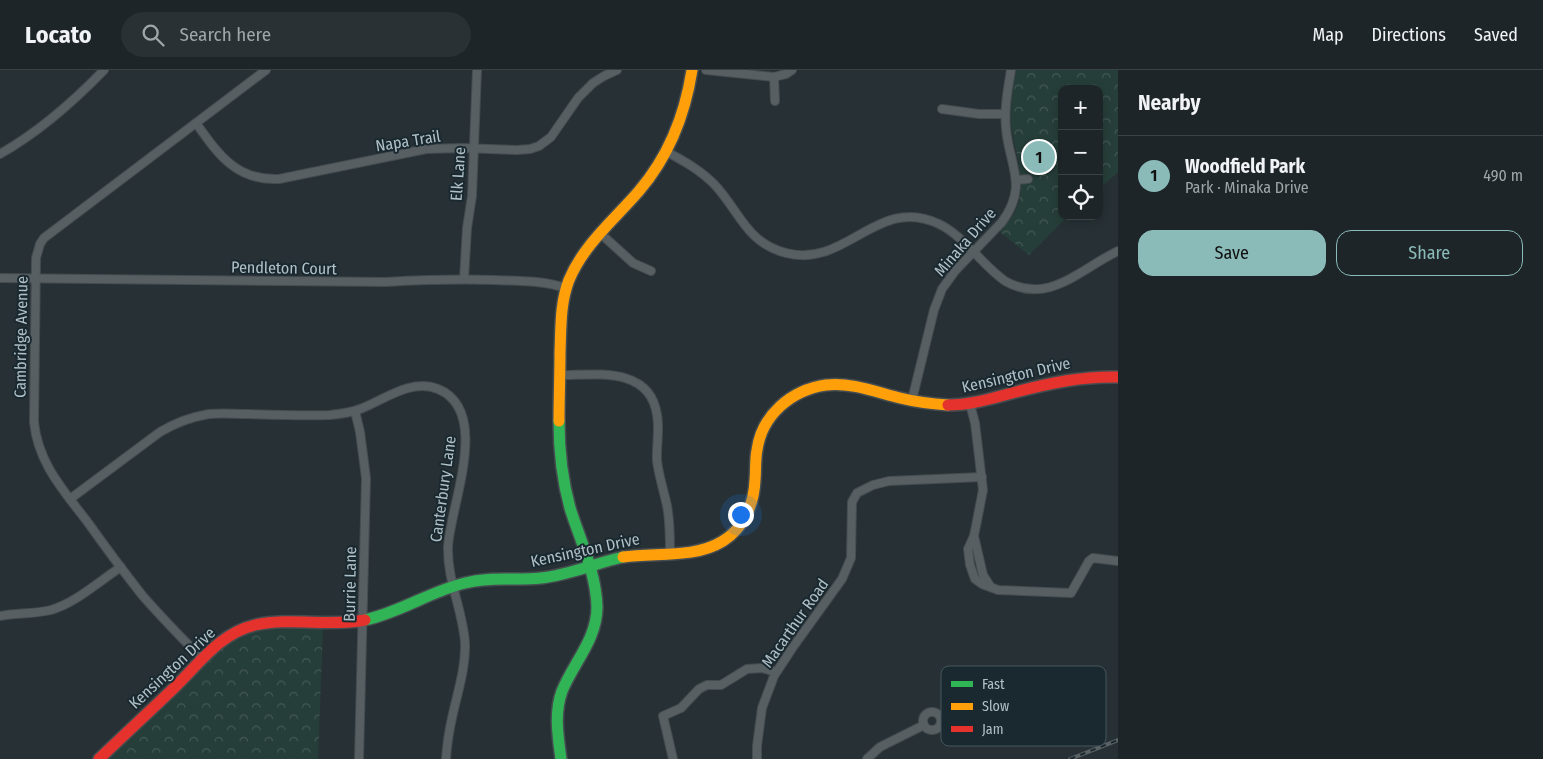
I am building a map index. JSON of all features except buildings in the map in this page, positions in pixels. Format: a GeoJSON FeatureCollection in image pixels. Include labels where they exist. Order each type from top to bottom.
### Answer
{"type":"FeatureCollection","features":[{"type":"Feature","properties":{"kind":"street"},"geometry":{"type":"LineString","coordinates":[[0,154],[37,130],[83,92],[104,70]]}},
{"type":"Feature","properties":{"kind":"street","name":"Cambridge Avenue"},"geometry":{"type":"LineString","coordinates":[[202,659],[158,613],[121,567],[53,476],[44,461],[35,434],[34,420],[37,250],[44,238],[266,70]]}},
{"type":"Feature","properties":{"kind":"street","name":"Elk Lane"},"geometry":{"type":"LineString","coordinates":[[464,279],[466,238],[472,196],[477,70]]}},
{"type":"Feature","properties":{"kind":"street","name":"Napa Trail"},"geometry":{"type":"LineString","coordinates":[[196,123],[213,148],[227,162],[248,175],[271,179],[426,149],[474,148],[517,150],[539,146],[551,137],[587,88],[603,73],[617,70]]}},
{"type":"Feature","properties":{"kind":"street"},"geometry":{"type":"LineString","coordinates":[[561,759],[557,727],[559,702],[567,682],[591,639],[596,618],[597,598],[562,472],[559,437],[560,375],[562,310],[566,288],[580,258],[600,233],[641,190],[667,152],[682,114],[692,70]]}},
{"type":"Feature","properties":{"kind":"street"},"geometry":{"type":"LineString","coordinates":[[706,70],[774,77],[786,74],[792,70]]}},
{"type":"Feature","properties":{"kind":"street","name":"Minaka Drive"},"geometry":{"type":"LineString","coordinates":[[912,400],[937,301],[948,279],[1008,214],[1014,199],[1016,180],[1014,163],[1007,139],[1005,114],[1011,70]]}},
{"type":"Feature","properties":{"kind":"street"},"geometry":{"type":"LineString","coordinates":[[774,77],[775,101]]}},
{"type":"Feature","properties":{"kind":"street"},"geometry":{"type":"LineString","coordinates":[[942,109],[979,114],[1005,114]]}},
{"type":"Feature","properties":{"kind":"street"},"geometry":{"type":"LineString","coordinates":[[667,152],[695,168],[713,183],[750,232],[772,249],[784,253],[819,254],[839,247],[886,220],[910,217],[929,220],[945,227],[1005,281],[1025,289],[1037,290],[1059,285],[1118,251]]}},
{"type":"Feature","properties":{"kind":"street"},"geometry":{"type":"LineString","coordinates":[[1016,180],[1028,179]]}},
{"type":"Feature","properties":{"kind":"street"},"geometry":{"type":"LineString","coordinates":[[600,233],[632,263],[651,271]]}},
{"type":"Feature","properties":{"kind":"street","name":"Pendleton Court"},"geometry":{"type":"LineString","coordinates":[[0,278],[386,282],[464,279],[533,281],[566,288]]}},
{"type":"Feature","properties":{"kind":"street"},"geometry":{"type":"LineString","coordinates":[[560,375],[626,377],[643,387],[653,400],[658,416],[657,456],[659,475],[669,520],[670,552]]}},
{"type":"Feature","properties":{"kind":"street","name":"Kensington Drive"},"geometry":{"type":"LineString","coordinates":[[99,759],[202,659],[233,634],[248,627],[278,622],[332,624],[363,620],[400,609],[453,586],[483,579],[541,578],[630,555],[698,550],[715,545],[733,534],[744,521],[751,506],[759,439],[772,413],[793,395],[817,386],[840,384],[938,405],[970,404],[1079,377],[1118,377]]}},
{"type":"Feature","properties":{"kind":"street","name":"Canterbury Lane"},"geometry":{"type":"LineString","coordinates":[[70,499],[148,440],[167,427],[181,421],[211,414],[302,416],[339,414],[355,411],[406,389],[418,386],[432,387],[440,390],[454,400],[460,410],[465,428],[463,466],[448,547],[453,586],[464,634],[464,652],[463,668],[448,739],[446,759]]}},
{"type":"Feature","properties":{"kind":"street"},"geometry":{"type":"LineString","coordinates":[[970,404],[975,423],[983,490],[974,536],[983,575],[990,586],[998,590],[1071,593],[1089,560],[1093,558],[1118,561]]}},
{"type":"Feature","properties":{"kind":"street","name":"Burrie Lane"},"geometry":{"type":"LineString","coordinates":[[355,411],[360,432],[366,478],[359,759]]}},
{"type":"Feature","properties":{"kind":"street","name":"Macarthur Road"},"geometry":{"type":"LineString","coordinates":[[757,759],[762,708],[776,672],[842,579],[851,558],[852,502],[858,493],[865,488],[889,481],[982,477]]}},
{"type":"Feature","properties":{"kind":"street"},"geometry":{"type":"LineString","coordinates":[[0,616],[40,612],[63,606],[75,600],[121,567]]}},
{"type":"Feature","properties":{"kind":"street"},"geometry":{"type":"LineString","coordinates":[[673,759],[663,716],[681,708],[699,689],[707,685],[722,685],[747,669],[762,668],[776,672]]}},
{"type":"Feature","properties":{"kind":"street"},"geometry":{"type":"LineString","coordinates":[[867,759],[880,747],[924,725]]}},
{"type":"Feature","properties":{"kind":"green space"},"geometry":{"type":"Polygon","coordinates":[[[1016,70],[1118,70],[1118,172],[1103,185],[1103,85],[1058,85],[1058,220],[1064,220],[1029,255],[1000,232],[1012,217],[1021,193],[1020,169],[1011,120],[1016,70]]]}},
{"type":"Feature","properties":{"kind":"green space"},"geometry":{"type":"Polygon","coordinates":[[[269,625],[323,628],[318,759],[102,759],[231,639],[269,625]]]}},
{"type":"Feature","properties":{"kind":"railway"},"geometry":{"type":"LineString","coordinates":[[1106,745],[1118,740]]}},
{"type":"Feature","properties":{"kind":"railway"},"geometry":{"type":"LineString","coordinates":[[1070,759],[1103,746]]}},
{"type":"Feature","properties":{"kind":"traffic: fast"},"geometry":{"type":"LineString","coordinates":[[559,421],[560,454],[565,486],[570,508],[591,569],[597,607],[596,619],[589,640],[567,680],[560,699],[557,725],[561,759]]}},
{"type":"Feature","properties":{"kind":"traffic: fast"},"geometry":{"type":"LineString","coordinates":[[365,620],[391,612],[440,591],[465,583],[551,576],[623,557]]}},
{"type":"Feature","properties":{"kind":"traffic: slow"},"geometry":{"type":"LineString","coordinates":[[559,421],[562,316],[569,280],[575,267],[591,244],[639,191],[659,164],[680,119],[692,70]]}},
{"type":"Feature","properties":{"kind":"traffic: slow"},"geometry":{"type":"LineString","coordinates":[[623,557],[687,553],[712,547],[730,536],[742,522],[753,498],[757,450],[765,426],[780,406],[801,392],[835,384],[863,388],[912,401],[948,405]]}},
{"type":"Feature","properties":{"kind":"traffic: jam"},"geometry":{"type":"LineString","coordinates":[[948,405],[991,399],[1067,381],[1118,377]]}},
{"type":"Feature","properties":{"kind":"traffic: jam"},"geometry":{"type":"LineString","coordinates":[[99,759],[211,650],[242,629],[255,625],[282,622],[338,623],[365,620]]}},
{"type":"Feature","properties":{"kind":"place","name":"Woodfield Park"},"geometry":{"type":"Point","coordinates":[1039,157]}}]}
